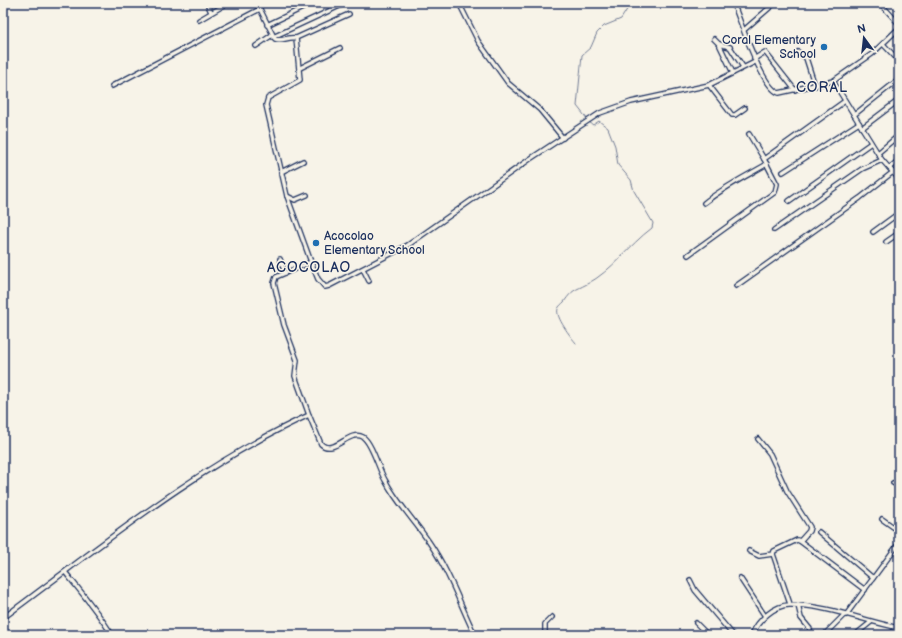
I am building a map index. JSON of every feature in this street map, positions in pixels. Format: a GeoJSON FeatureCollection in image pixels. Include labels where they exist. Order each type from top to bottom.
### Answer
{"type":"FeatureCollection","features":[{"type":"Feature","properties":{"kind":"street"},"geometry":{"type":"LineString","coordinates":[[207,3],[211,12]]}},
{"type":"Feature","properties":{"kind":"street"},"geometry":{"type":"LineString","coordinates":[[199,20],[228,3]]}},
{"type":"Feature","properties":{"kind":"street"},"geometry":{"type":"LineString","coordinates":[[257,3],[273,36],[279,41],[292,37],[296,38],[349,14]]}},
{"type":"Feature","properties":{"kind":"street"},"geometry":{"type":"LineString","coordinates":[[267,25],[313,3]]}},
{"type":"Feature","properties":{"kind":"street"},"geometry":{"type":"LineString","coordinates":[[256,46],[273,36],[346,3]]}},
{"type":"Feature","properties":{"kind":"street"},"geometry":{"type":"LineString","coordinates":[[458,3],[478,40],[508,82],[540,110],[562,138]]}},
{"type":"Feature","properties":{"kind":"street"},"geometry":{"type":"LineString","coordinates":[[733,3],[754,60],[774,91],[783,93],[833,81],[883,44],[899,28]]}},
{"type":"Feature","properties":{"kind":"street"},"geometry":{"type":"LineString","coordinates":[[744,30],[775,3]]}},
{"type":"Feature","properties":{"kind":"street"},"geometry":{"type":"LineString","coordinates":[[880,3],[899,24]]}},
{"type":"Feature","properties":{"kind":"street"},"geometry":{"type":"LineString","coordinates":[[112,86],[260,9]]}},
{"type":"Feature","properties":{"kind":"street"},"geometry":{"type":"LineString","coordinates":[[296,38],[301,76],[299,81],[268,98],[266,103],[287,196],[310,262],[318,279],[325,286],[394,254],[591,118],[612,108],[631,102],[710,85],[744,67],[765,52],[795,90]]}},
{"type":"Feature","properties":{"kind":"street"},"geometry":{"type":"LineString","coordinates":[[714,39],[719,44],[733,73]]}},
{"type":"Feature","properties":{"kind":"street"},"geometry":{"type":"LineString","coordinates":[[719,44],[730,47],[744,67]]}},
{"type":"Feature","properties":{"kind":"street"},"geometry":{"type":"LineString","coordinates":[[883,44],[899,61]]}},
{"type":"Feature","properties":{"kind":"street"},"geometry":{"type":"LineString","coordinates":[[300,68],[340,48]]}},
{"type":"Feature","properties":{"kind":"street"},"geometry":{"type":"LineString","coordinates":[[798,52],[806,58],[815,86]]}},
{"type":"Feature","properties":{"kind":"street"},"geometry":{"type":"LineString","coordinates":[[854,115],[899,79]]}},
{"type":"Feature","properties":{"kind":"street"},"geometry":{"type":"LineString","coordinates":[[833,81],[882,160],[899,179]]}},
{"type":"Feature","properties":{"kind":"street"},"geometry":{"type":"LineString","coordinates":[[710,85],[732,115],[735,115],[745,108]]}},
{"type":"Feature","properties":{"kind":"street"},"geometry":{"type":"LineString","coordinates":[[764,159],[845,100]]}},
{"type":"Feature","properties":{"kind":"street"},"geometry":{"type":"LineString","coordinates":[[862,128],[899,100]]}},
{"type":"Feature","properties":{"kind":"street"},"geometry":{"type":"LineString","coordinates":[[783,172],[859,123]]}},
{"type":"Feature","properties":{"kind":"street"},"geometry":{"type":"LineString","coordinates":[[688,255],[775,192],[777,184],[749,134]]}},
{"type":"Feature","properties":{"kind":"street"},"geometry":{"type":"LineString","coordinates":[[878,153],[899,135]]}},
{"type":"Feature","properties":{"kind":"street"},"geometry":{"type":"LineString","coordinates":[[789,201],[872,143]]}},
{"type":"Feature","properties":{"kind":"street"},"geometry":{"type":"LineString","coordinates":[[774,230],[862,169],[882,160]]}},
{"type":"Feature","properties":{"kind":"street"},"geometry":{"type":"LineString","coordinates":[[889,168],[899,160]]}},
{"type":"Feature","properties":{"kind":"street"},"geometry":{"type":"LineString","coordinates":[[281,172],[304,161]]}},
{"type":"Feature","properties":{"kind":"street"},"geometry":{"type":"LineString","coordinates":[[704,203],[726,186],[767,164]]}},
{"type":"Feature","properties":{"kind":"street"},"geometry":{"type":"LineString","coordinates":[[736,286],[860,198],[893,172]]}},
{"type":"Feature","properties":{"kind":"street"},"geometry":{"type":"LineString","coordinates":[[287,196],[295,200],[307,195]]}},
{"type":"Feature","properties":{"kind":"street"},"geometry":{"type":"LineString","coordinates":[[873,232],[899,213]]}},
{"type":"Feature","properties":{"kind":"street"},"geometry":{"type":"LineString","coordinates":[[886,242],[899,233]]}},
{"type":"Feature","properties":{"kind":"street"},"geometry":{"type":"LineString","coordinates":[[280,259],[285,273]]}},
{"type":"Feature","properties":{"kind":"street"},"geometry":{"type":"LineString","coordinates":[[310,262],[276,278],[274,283],[285,330],[296,360],[295,376],[321,444],[324,447],[329,447],[356,436],[364,437],[369,443],[384,480],[391,492],[429,542],[452,581],[475,635]]}},
{"type":"Feature","properties":{"kind":"street"},"geometry":{"type":"LineString","coordinates":[[363,269],[369,281]]}},
{"type":"Feature","properties":{"kind":"street"},"geometry":{"type":"LineString","coordinates":[[3,618],[213,465],[309,415]]}},
{"type":"Feature","properties":{"kind":"street"},"geometry":{"type":"LineString","coordinates":[[749,551],[759,556],[773,554],[774,551],[800,541],[809,531],[810,527],[787,491],[770,454],[758,439]]}},
{"type":"Feature","properties":{"kind":"street"},"geometry":{"type":"LineString","coordinates":[[893,483],[899,486]]}},
{"type":"Feature","properties":{"kind":"street"},"geometry":{"type":"LineString","coordinates":[[882,519],[899,531]]}},
{"type":"Feature","properties":{"kind":"street"},"geometry":{"type":"LineString","coordinates":[[819,532],[874,578]]}},
{"type":"Feature","properties":{"kind":"street"},"geometry":{"type":"LineString","coordinates":[[800,541],[865,590]]}},
{"type":"Feature","properties":{"kind":"street"},"geometry":{"type":"LineString","coordinates":[[826,633],[845,615],[899,543]]}},
{"type":"Feature","properties":{"kind":"street"},"geometry":{"type":"LineString","coordinates":[[773,554],[790,604]]}},
{"type":"Feature","properties":{"kind":"street"},"geometry":{"type":"LineString","coordinates":[[65,572],[81,593],[92,604],[112,635]]}},
{"type":"Feature","properties":{"kind":"street"},"geometry":{"type":"LineString","coordinates":[[740,578],[765,616]]}},
{"type":"Feature","properties":{"kind":"street"},"geometry":{"type":"LineString","coordinates":[[690,580],[695,590],[733,635]]}},
{"type":"Feature","properties":{"kind":"street"},"geometry":{"type":"LineString","coordinates":[[752,635],[757,625],[765,616],[790,604],[899,628],[888,635]]}},
{"type":"Feature","properties":{"kind":"street"},"geometry":{"type":"LineString","coordinates":[[798,605],[801,618],[810,629]]}},
{"type":"Feature","properties":{"kind":"street"},"geometry":{"type":"LineString","coordinates":[[545,635],[545,624],[552,617]]}},
{"type":"Feature","properties":{"kind":"street"},"geometry":{"type":"LineString","coordinates":[[855,635],[871,622]]}},
{"type":"Feature","properties":{"kind":"street"},"geometry":{"type":"LineString","coordinates":[[696,623],[708,635]]}},
{"type":"Feature","properties":{"kind":"street"},"geometry":{"type":"LineString","coordinates":[[895,627],[899,624]]}},
{"type":"Feature","properties":{"kind":"waterway"},"geometry":{"type":"LineString","coordinates":[[588,120],[577,106],[582,55],[591,47],[597,33],[604,26],[621,19],[631,3]]}},
{"type":"Feature","properties":{"kind":"waterway"},"geometry":{"type":"LineString","coordinates":[[576,343],[561,322],[558,313],[559,307],[572,292],[596,279],[612,265],[652,228],[653,223],[634,191],[631,180],[618,165],[615,146],[608,128],[599,121],[593,125],[589,122]]}},
{"type":"Feature","properties":{"kind":"place","name":"Coral Elementary School"},"geometry":{"type":"Point","coordinates":[824,47]}},
{"type":"Feature","properties":{"kind":"place","name":"Acocolao Elementary School"},"geometry":{"type":"Point","coordinates":[316,243]}},
{"type":"Feature","properties":{"kind":"district","name":"CORAL"},"geometry":{"type":"Point","coordinates":[822,87]}},
{"type":"Feature","properties":{"kind":"district","name":"ACOCOLAO"},"geometry":{"type":"Point","coordinates":[309,267]}}]}
